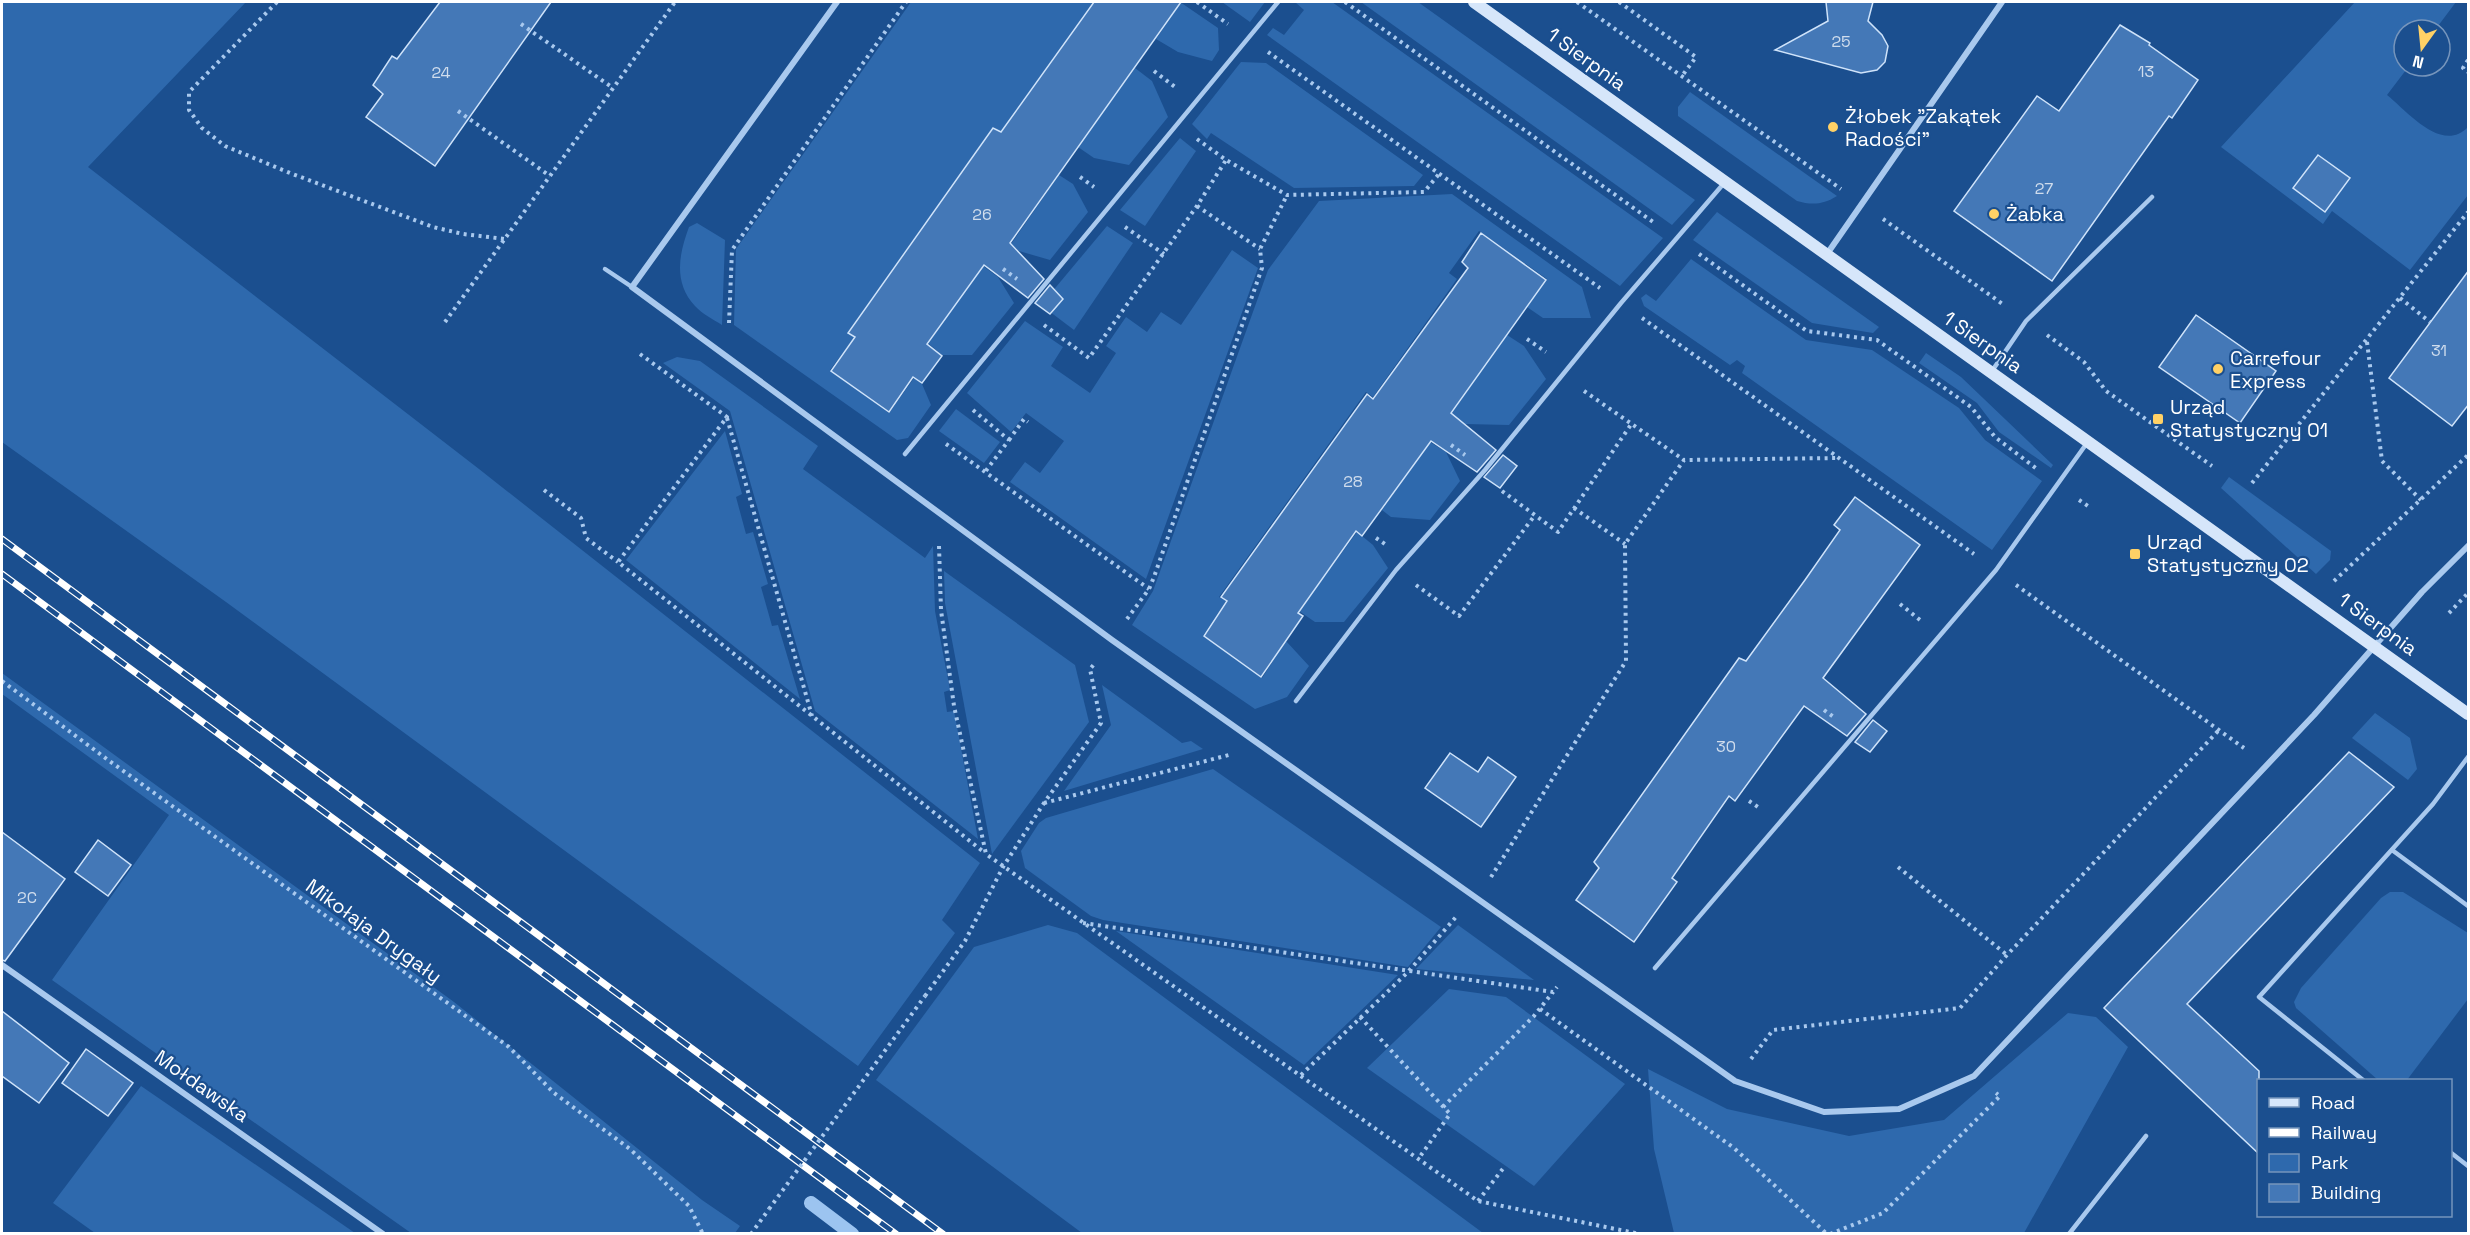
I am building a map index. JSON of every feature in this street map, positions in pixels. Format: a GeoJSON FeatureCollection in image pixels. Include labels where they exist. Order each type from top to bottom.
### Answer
{"type":"FeatureCollection","features":[{"type":"Feature","properties":{"kind":"street"},"geometry":{"type":"LineString","coordinates":[[837,2],[632,287],[1112,640],[1735,1081],[1824,1112],[1899,1109],[1974,1076],[2267,764],[2376,646],[2422,592],[2469,546]]}},
{"type":"Feature","properties":{"kind":"street","name":"1 Sierpnia"},"geometry":{"type":"LineString","coordinates":[[1474,2],[2469,714]]}},
{"type":"Feature","properties":{"kind":"street"},"geometry":{"type":"LineString","coordinates":[[1827,255],[2002,2]]}},
{"type":"Feature","properties":{"kind":"street","name":"Mołdawska"},"geometry":{"type":"LineString","coordinates":[[2,965],[383,1233]]}},
{"type":"Feature","properties":{"kind":"lane"},"geometry":{"type":"LineString","coordinates":[[905,454],[1278,2]]}},
{"type":"Feature","properties":{"kind":"lane"},"geometry":{"type":"LineString","coordinates":[[1296,702],[1396,570],[1480,476],[1621,303],[1725,182]]}},
{"type":"Feature","properties":{"kind":"lane"},"geometry":{"type":"LineString","coordinates":[[1991,372],[2026,321],[2152,197]]}},
{"type":"Feature","properties":{"kind":"lane"},"geometry":{"type":"LineString","coordinates":[[605,269],[632,287]]}},
{"type":"Feature","properties":{"kind":"lane"},"geometry":{"type":"LineString","coordinates":[[1655,968],[1996,570],[2088,441]]}},
{"type":"Feature","properties":{"kind":"lane"},"geometry":{"type":"LineString","coordinates":[[2361,1079],[2259,997],[2433,804],[2469,758]]}},
{"type":"Feature","properties":{"kind":"lane"},"geometry":{"type":"LineString","coordinates":[[2392,850],[2469,906]]}},
{"type":"Feature","properties":{"kind":"lane"},"geometry":{"type":"LineString","coordinates":[[2069,1233],[2146,1136]]}},
{"type":"Feature","properties":{"kind":"lane"},"geometry":{"type":"LineString","coordinates":[[2452,1153],[2469,1166]]}},
{"type":"Feature","properties":{"kind":"path"},"geometry":{"type":"LineString","coordinates":[[277,2],[189,92],[189,110],[202,128],[225,146],[367,203],[433,227],[463,234],[505,239]]}},
{"type":"Feature","properties":{"kind":"path"},"geometry":{"type":"LineString","coordinates":[[445,322],[675,2]]}},
{"type":"Feature","properties":{"kind":"path"},"geometry":{"type":"LineString","coordinates":[[729,330],[732,250],[906,2]]}},
{"type":"Feature","properties":{"kind":"path"},"geometry":{"type":"LineString","coordinates":[[1197,2],[2267,764]]}},
{"type":"Feature","properties":{"kind":"path"},"geometry":{"type":"LineString","coordinates":[[1346,2],[1807,331],[1876,340],[1971,407],[1995,437],[2057,484]]}},
{"type":"Feature","properties":{"kind":"path"},"geometry":{"type":"LineString","coordinates":[[1577,2],[1846,193]]}},
{"type":"Feature","properties":{"kind":"path"},"geometry":{"type":"LineString","coordinates":[[1619,2],[1696,57],[1682,76]]}},
{"type":"Feature","properties":{"kind":"path"},"geometry":{"type":"LineString","coordinates":[[521,24],[613,88]]}},
{"type":"Feature","properties":{"kind":"path"},"geometry":{"type":"LineString","coordinates":[[2469,60],[2463,68],[2469,72]]}},
{"type":"Feature","properties":{"kind":"path"},"geometry":{"type":"LineString","coordinates":[[458,111],[550,176]]}},
{"type":"Feature","properties":{"kind":"path"},"geometry":{"type":"LineString","coordinates":[[1177,124],[1226,160],[1287,195],[1424,192],[1439,174]]}},
{"type":"Feature","properties":{"kind":"path"},"geometry":{"type":"LineString","coordinates":[[1024,310],[1089,358],[1164,254],[1226,160]]}},
{"type":"Feature","properties":{"kind":"path"},"geometry":{"type":"LineString","coordinates":[[751,1233],[965,941],[1003,867],[1044,803],[1101,723],[1090,669],[1149,588],[1262,268],[1260,249],[1287,195]]}},
{"type":"Feature","properties":{"kind":"path"},"geometry":{"type":"LineString","coordinates":[[1197,206],[1260,249]]}},
{"type":"Feature","properties":{"kind":"path"},"geometry":{"type":"LineString","coordinates":[[1105,213],[1164,254]]}},
{"type":"Feature","properties":{"kind":"path"},"geometry":{"type":"LineString","coordinates":[[2252,483],[2468,215]]}},
{"type":"Feature","properties":{"kind":"path"},"geometry":{"type":"LineString","coordinates":[[2400,298],[2430,321]]}},
{"type":"Feature","properties":{"kind":"path"},"geometry":{"type":"LineString","coordinates":[[2367,342],[2382,461],[2421,500]]}},
{"type":"Feature","properties":{"kind":"path"},"geometry":{"type":"LineString","coordinates":[[640,354],[727,417],[812,717]]}},
{"type":"Feature","properties":{"kind":"path"},"geometry":{"type":"LineString","coordinates":[[1562,376],[1684,460],[1839,458]]}},
{"type":"Feature","properties":{"kind":"path"},"geometry":{"type":"LineString","coordinates":[[955,394],[1009,440]]}},
{"type":"Feature","properties":{"kind":"path"},"geometry":{"type":"LineString","coordinates":[[618,562],[727,417]]}},
{"type":"Feature","properties":{"kind":"path"},"geometry":{"type":"LineString","coordinates":[[985,472],[1016,434],[1024,419],[1028,422]]}},
{"type":"Feature","properties":{"kind":"path"},"geometry":{"type":"LineString","coordinates":[[1480,476],[1558,532],[1632,423]]}},
{"type":"Feature","properties":{"kind":"path"},"geometry":{"type":"LineString","coordinates":[[926,430],[1149,588]]}},
{"type":"Feature","properties":{"kind":"path"},"geometry":{"type":"LineString","coordinates":[[2326,587],[2469,455]]}},
{"type":"Feature","properties":{"kind":"path"},"geometry":{"type":"LineString","coordinates":[[1478,898],[1626,661],[1625,543],[1684,460]]}},
{"type":"Feature","properties":{"kind":"path"},"geometry":{"type":"LineString","coordinates":[[544,490],[580,518],[586,538],[1003,867],[1478,1201],[1640,1233]]}},
{"type":"Feature","properties":{"kind":"path"},"geometry":{"type":"LineString","coordinates":[[1574,508],[1625,543]]}},
{"type":"Feature","properties":{"kind":"path"},"geometry":{"type":"LineString","coordinates":[[1396,570],[1459,616],[1534,514]]}},
{"type":"Feature","properties":{"kind":"path"},"geometry":{"type":"LineString","coordinates":[[953,523],[939,546],[941,610],[954,706],[986,854]]}},
{"type":"Feature","properties":{"kind":"path"},"geometry":{"type":"LineString","coordinates":[[2449,613],[2469,593]]}},
{"type":"Feature","properties":{"kind":"path","name":"Mikołaja Drygały"},"geometry":{"type":"LineString","coordinates":[[2,681],[108,760],[509,1047],[554,1093],[630,1149],[689,1206],[703,1233]]}},
{"type":"Feature","properties":{"kind":"path"},"geometry":{"type":"LineString","coordinates":[[1735,1081],[1773,1030],[1960,1008],[2219,730]]}},
{"type":"Feature","properties":{"kind":"path"},"geometry":{"type":"LineString","coordinates":[[1044,803],[1228,755],[1252,740]]}},
{"type":"Feature","properties":{"kind":"path"},"geometry":{"type":"LineString","coordinates":[[1898,867],[2007,955]]}},
{"type":"Feature","properties":{"kind":"path"},"geometry":{"type":"LineString","coordinates":[[1301,1075],[1408,972],[1459,913]]}},
{"type":"Feature","properties":{"kind":"path"},"geometry":{"type":"LineString","coordinates":[[1082,923],[1553,992]]}},
{"type":"Feature","properties":{"kind":"path"},"geometry":{"type":"LineString","coordinates":[[1443,1107],[1540,1009],[1573,967]]}},
{"type":"Feature","properties":{"kind":"path"},"geometry":{"type":"LineString","coordinates":[[1549,979],[1558,986]]}},
{"type":"Feature","properties":{"kind":"path"},"geometry":{"type":"LineString","coordinates":[[1540,1009],[1734,1148],[1828,1233],[1883,1213],[2000,1096],[1974,1076]]}},
{"type":"Feature","properties":{"kind":"path"},"geometry":{"type":"LineString","coordinates":[[1360,1017],[1450,1114],[1419,1158]]}},
{"type":"Feature","properties":{"kind":"path"},"geometry":{"type":"LineString","coordinates":[[1478,1201],[1505,1166]]}},
{"type":"Feature","properties":{"kind":"green space"},"geometry":{"type":"Polygon","coordinates":[[[2,2],[246,2],[88,167],[479,469],[980,863],[942,920],[955,933],[858,1066],[226,602],[2,442],[2,2]]]}},
{"type":"Feature","properties":{"kind":"green space"},"geometry":{"type":"Polygon","coordinates":[[[911,2],[1093,2],[1001,132],[993,127],[848,332],[855,337],[830,370],[889,413],[914,378],[922,384],[931,405],[908,438],[897,440],[734,325],[736,249],[911,2]]]}},
{"type":"Feature","properties":{"kind":"green space"},"geometry":{"type":"Polygon","coordinates":[[[1158,2],[1180,2],[1218,28],[1219,50],[1212,61],[1178,52],[1156,39],[1174,13],[1158,2]]]}},
{"type":"Feature","properties":{"kind":"green space"},"geometry":{"type":"Polygon","coordinates":[[[1222,2],[1265,2],[1250,22],[1222,2]]]}},
{"type":"Feature","properties":{"kind":"green space"},"geometry":{"type":"Polygon","coordinates":[[[1295,2],[1332,2],[1663,238],[1620,286],[1267,35],[1273,28],[1284,35],[1304,10],[1295,2]]]}},
{"type":"Feature","properties":{"kind":"green space"},"geometry":{"type":"Polygon","coordinates":[[[1361,2],[1418,2],[1695,200],[1672,225],[1361,2]]]}},
{"type":"Feature","properties":{"kind":"green space"},"geometry":{"type":"Polygon","coordinates":[[[2355,2],[2456,2],[2444,18],[2392,18],[2392,78],[2400,78],[2387,95],[2415,120],[2436,133],[2447,136],[2458,134],[2468,127],[2468,195],[2410,270],[2332,211],[2323,224],[2221,147],[2355,2]]]}},
{"type":"Feature","properties":{"kind":"green space"},"geometry":{"type":"Polygon","coordinates":[[[1241,62],[1266,63],[1423,175],[1414,186],[1294,188],[1211,133],[1207,139],[1192,124],[1241,62]]]}},
{"type":"Feature","properties":{"kind":"green space"},"geometry":{"type":"Polygon","coordinates":[[[1135,68],[1152,81],[1168,117],[1129,165],[1094,158],[1078,147],[1135,68]]]}},
{"type":"Feature","properties":{"kind":"green space"},"geometry":{"type":"Polygon","coordinates":[[[1690,92],[1837,196],[1817,203],[1797,201],[1678,116],[1678,107],[1690,92]]]}},
{"type":"Feature","properties":{"kind":"green space"},"geometry":{"type":"Polygon","coordinates":[[[1180,138],[1196,151],[1145,226],[1120,210],[1180,138]]]}},
{"type":"Feature","properties":{"kind":"green space"},"geometry":{"type":"Polygon","coordinates":[[[1059,175],[1073,184],[1088,212],[1050,260],[1019,251],[1011,244],[1059,175]]]}},
{"type":"Feature","properties":{"kind":"green space"},"geometry":{"type":"Polygon","coordinates":[[[1452,194],[1582,287],[1591,318],[1543,318],[1527,307],[1547,279],[1479,231],[1449,273],[1457,279],[1373,397],[1366,392],[1219,597],[1226,601],[1203,636],[1262,678],[1286,641],[1309,666],[1287,697],[1255,709],[1132,625],[1153,591],[1268,270],[1319,201],[1452,194]]]}},
{"type":"Feature","properties":{"kind":"green space"},"geometry":{"type":"Polygon","coordinates":[[[1717,212],[1879,327],[1873,333],[1812,323],[1693,240],[1717,212]]]}},
{"type":"Feature","properties":{"kind":"green space"},"geometry":{"type":"Polygon","coordinates":[[[697,223],[725,240],[722,325],[695,306],[683,287],[680,268],[685,237],[689,227],[697,223]]]}},
{"type":"Feature","properties":{"kind":"green space"},"geometry":{"type":"Polygon","coordinates":[[[1107,226],[1133,243],[1074,330],[1041,305],[1107,226]]]}},
{"type":"Feature","properties":{"kind":"green space"},"geometry":{"type":"Polygon","coordinates":[[[1232,250],[1258,268],[1146,579],[1010,482],[1025,462],[1040,473],[1064,441],[1026,413],[1011,432],[967,393],[1025,321],[1063,347],[1051,366],[1090,393],[1116,353],[1106,346],[1126,317],[1147,332],[1161,312],[1181,325],[1232,250]]]}},
{"type":"Feature","properties":{"kind":"green space"},"geometry":{"type":"Polygon","coordinates":[[[1691,259],[1806,340],[1872,350],[1959,408],[1985,440],[2042,481],[1992,550],[1742,373],[1745,366],[1737,360],[1730,365],[1644,306],[1641,298],[1646,294],[1656,301],[1691,259]]]}},
{"type":"Feature","properties":{"kind":"green space"},"geometry":{"type":"Polygon","coordinates":[[[983,266],[998,277],[1014,303],[972,355],[942,355],[928,343],[983,266]]]}},
{"type":"Feature","properties":{"kind":"green space"},"geometry":{"type":"Polygon","coordinates":[[[1507,335],[1524,346],[1546,379],[1509,425],[1465,424],[1451,414],[1507,335]]]}},
{"type":"Feature","properties":{"kind":"green space"},"geometry":{"type":"Polygon","coordinates":[[[1926,353],[1961,377],[2053,465],[2051,468],[1999,432],[1977,403],[1919,363],[1926,353]]]}},
{"type":"Feature","properties":{"kind":"green space"},"geometry":{"type":"Polygon","coordinates":[[[677,357],[700,361],[818,446],[803,469],[925,558],[933,546],[935,611],[950,690],[944,692],[947,712],[954,711],[978,839],[815,711],[730,411],[663,363],[677,357]]]}},
{"type":"Feature","properties":{"kind":"green space"},"geometry":{"type":"Polygon","coordinates":[[[956,409],[1000,442],[984,463],[939,431],[956,409]]]}},
{"type":"Feature","properties":{"kind":"green space"},"geometry":{"type":"Polygon","coordinates":[[[725,431],[742,494],[736,497],[746,534],[753,532],[768,584],[761,587],[772,626],[778,625],[800,699],[626,560],[725,431]]]}},
{"type":"Feature","properties":{"kind":"green space"},"geometry":{"type":"Polygon","coordinates":[[[1430,442],[1446,452],[1460,481],[1430,520],[1391,517],[1382,510],[1430,442]]]}},
{"type":"Feature","properties":{"kind":"green space"},"geometry":{"type":"Polygon","coordinates":[[[2229,477],[2331,551],[2330,560],[2316,574],[2221,488],[2229,477]]]}},
{"type":"Feature","properties":{"kind":"green space"},"geometry":{"type":"Polygon","coordinates":[[[1357,532],[1373,545],[1388,568],[1344,622],[1315,622],[1299,611],[1357,532]]]}},
{"type":"Feature","properties":{"kind":"green space"},"geometry":{"type":"Polygon","coordinates":[[[944,571],[1075,665],[1089,722],[992,854],[945,603],[944,571]]]}},
{"type":"Feature","properties":{"kind":"green space"},"geometry":{"type":"Polygon","coordinates":[[[2,673],[454,1002],[702,1200],[740,1226],[735,1233],[411,1233],[52,980],[169,815],[2,694],[2,673]]]}},
{"type":"Feature","properties":{"kind":"green space"},"geometry":{"type":"Polygon","coordinates":[[[1102,685],[1182,743],[1191,741],[1203,749],[1064,791],[1111,725],[1102,685]]]}},
{"type":"Feature","properties":{"kind":"green space"},"geometry":{"type":"Polygon","coordinates":[[[2375,713],[2410,738],[2417,769],[2408,780],[2352,738],[2375,713]]]}},
{"type":"Feature","properties":{"kind":"green space"},"geometry":{"type":"Polygon","coordinates":[[[1213,769],[1441,927],[1408,967],[1103,920],[1091,916],[1025,868],[1021,851],[1039,823],[1046,818],[1213,769]]]}},
{"type":"Feature","properties":{"kind":"green space"},"geometry":{"type":"Polygon","coordinates":[[[2390,892],[2403,892],[2468,933],[2468,999],[2408,1079],[2377,1079],[2296,1008],[2294,1002],[2301,988],[2381,898],[2390,892]]]}},
{"type":"Feature","properties":{"kind":"green space"},"geometry":{"type":"Polygon","coordinates":[[[1048,925],[1077,933],[1483,1233],[1082,1233],[876,1080],[974,947],[1048,925]]]}},
{"type":"Feature","properties":{"kind":"green space"},"geometry":{"type":"Polygon","coordinates":[[[1458,925],[1534,980],[1416,969],[1458,925]]]}},
{"type":"Feature","properties":{"kind":"green space"},"geometry":{"type":"Polygon","coordinates":[[[1116,931],[1398,975],[1304,1065],[1116,931]]]}},
{"type":"Feature","properties":{"kind":"green space"},"geometry":{"type":"Polygon","coordinates":[[[1449,989],[1506,997],[1625,1084],[1534,1186],[1367,1068],[1449,989]]]}},
{"type":"Feature","properties":{"kind":"green space"},"geometry":{"type":"Polygon","coordinates":[[[2068,1013],[2096,1017],[2128,1047],[2024,1233],[1674,1233],[1654,1149],[1648,1069],[1727,1109],[1849,1136],[1944,1120],[2068,1013]]]}},
{"type":"Feature","properties":{"kind":"green space"},"geometry":{"type":"Polygon","coordinates":[[[141,1086],[355,1233],[95,1233],[53,1203],[141,1086]]]}},
{"type":"Feature","properties":{"kind":"building"},"geometry":{"type":"Polygon","coordinates":[[[440,2],[551,2],[435,166],[366,117],[383,94],[373,85],[392,56],[397,59],[440,2]]]}},
{"type":"Feature","properties":{"kind":"building"},"geometry":{"type":"Polygon","coordinates":[[[1094,2],[1181,2],[1010,243],[1044,279],[1028,298],[984,265],[927,344],[942,356],[922,383],[913,377],[889,412],[831,371],[855,337],[848,333],[993,128],[1001,132],[1094,2]]]}},
{"type":"Feature","properties":{"kind":"building"},"geometry":{"type":"Polygon","coordinates":[[[1826,2],[1873,2],[1868,21],[1882,35],[1888,46],[1885,62],[1877,70],[1861,73],[1775,50],[1828,21],[1826,2]]]}},
{"type":"Feature","properties":{"kind":"building"},"geometry":{"type":"Polygon","coordinates":[[[2120,25],[2150,43],[2149,45],[2198,80],[2172,118],[2169,116],[2052,281],[1954,211],[2037,96],[2059,111],[2120,25]]]}},
{"type":"Feature","properties":{"kind":"building"},"geometry":{"type":"Polygon","coordinates":[[[2318,155],[2350,178],[2325,212],[2293,188],[2318,155]]]}},
{"type":"Feature","properties":{"kind":"building"},"geometry":{"type":"Polygon","coordinates":[[[1481,233],[1546,280],[1451,413],[1496,450],[1477,472],[1431,441],[1362,536],[1356,531],[1298,613],[1303,616],[1261,677],[1204,636],[1227,601],[1221,597],[1367,394],[1373,399],[1468,268],[1462,262],[1481,233]]]}},
{"type":"Feature","properties":{"kind":"building"},"geometry":{"type":"Polygon","coordinates":[[[2469,270],[2469,404],[2452,426],[2389,378],[2469,270]]]}},
{"type":"Feature","properties":{"kind":"building"},"geometry":{"type":"Polygon","coordinates":[[[1050,285],[1063,299],[1050,314],[1035,303],[1050,285]]]}},
{"type":"Feature","properties":{"kind":"building","name":"Carrefour Express"},"geometry":{"type":"Polygon","coordinates":[[[2196,315],[2276,371],[2240,423],[2159,367],[2196,315]]]}},
{"type":"Feature","properties":{"kind":"building"},"geometry":{"type":"Polygon","coordinates":[[[1503,455],[1517,466],[1500,488],[1484,477],[1503,455]]]}},
{"type":"Feature","properties":{"kind":"building"},"geometry":{"type":"Polygon","coordinates":[[[1855,497],[1920,545],[1823,678],[1866,714],[1847,736],[1804,706],[1735,801],[1729,796],[1672,878],[1677,882],[1634,942],[1576,900],[1599,868],[1594,862],[1739,658],[1746,661],[1805,580],[1840,530],[1834,525],[1855,497]]]}},
{"type":"Feature","properties":{"kind":"building"},"geometry":{"type":"Polygon","coordinates":[[[1873,720],[1887,731],[1870,752],[1855,742],[1873,720]]]}},
{"type":"Feature","properties":{"kind":"building"},"geometry":{"type":"Polygon","coordinates":[[[2349,752],[2394,787],[2187,1004],[2259,1071],[2259,1079],[2257,1079],[2257,1152],[2104,1008],[2349,752]]]}},
{"type":"Feature","properties":{"kind":"building"},"geometry":{"type":"Polygon","coordinates":[[[1450,753],[1478,772],[1488,757],[1516,777],[1481,827],[1425,788],[1450,753]]]}},
{"type":"Feature","properties":{"kind":"building"},"geometry":{"type":"Polygon","coordinates":[[[2,832],[65,879],[5,961],[2,960],[2,832]]]}},
{"type":"Feature","properties":{"kind":"building"},"geometry":{"type":"Polygon","coordinates":[[[98,840],[131,865],[108,896],[75,872],[98,840]]]}},
{"type":"Feature","properties":{"kind":"building"},"geometry":{"type":"Polygon","coordinates":[[[2,1011],[69,1063],[39,1103],[2,1076],[2,1011]]]}},
{"type":"Feature","properties":{"kind":"building"},"geometry":{"type":"Polygon","coordinates":[[[86,1049],[133,1083],[108,1116],[62,1083],[86,1049]]]}},
{"type":"Feature","properties":{"kind":"waterway"},"geometry":{"type":"LineString","coordinates":[[811,1203],[852,1234]]}},
{"type":"Feature","properties":{"kind":"railway"},"geometry":{"type":"LineString","coordinates":[[2,539],[943,1234]]}},
{"type":"Feature","properties":{"kind":"railway"},"geometry":{"type":"LineString","coordinates":[[2,574],[896,1234]]}},
{"type":"Feature","properties":{"kind":"place","name":"Żłobek \"Zakątek Radości\""},"geometry":{"type":"Point","coordinates":[1833,127]}},
{"type":"Feature","properties":{"kind":"place","name":"Żabka"},"geometry":{"type":"Point","coordinates":[1994,214]}},
{"type":"Feature","properties":{"kind":"place","name":"Carrefour Express"},"geometry":{"type":"Point","coordinates":[2218,369]}},
{"type":"Feature","properties":{"kind":"place","name":"Urząd Statystyczny 01"},"geometry":{"type":"Point","coordinates":[2158,419]}},
{"type":"Feature","properties":{"kind":"place","name":"Urząd Statystyczny 02"},"geometry":{"type":"Point","coordinates":[2135,554]}}]}
